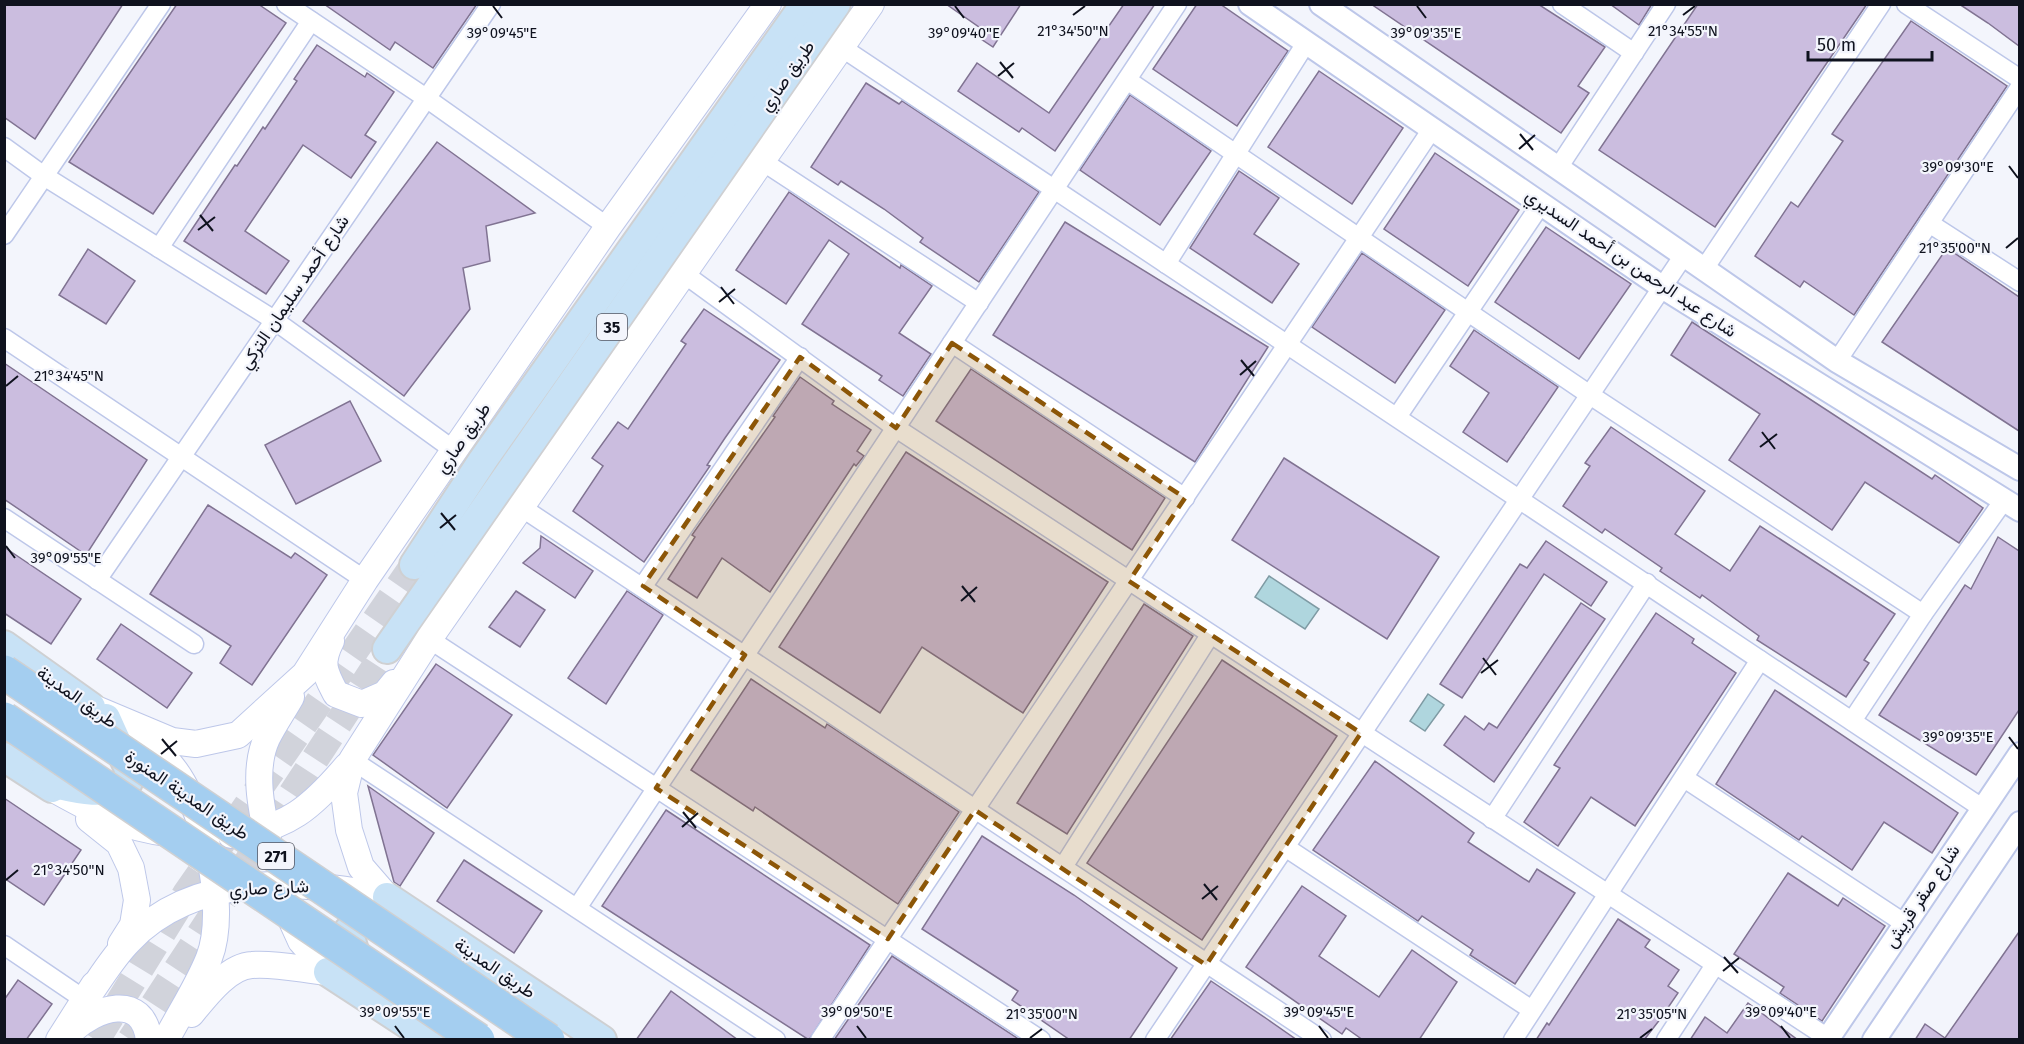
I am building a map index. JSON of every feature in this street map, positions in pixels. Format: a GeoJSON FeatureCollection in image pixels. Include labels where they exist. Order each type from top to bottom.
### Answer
{"type":"FeatureCollection","features":[{"type":"Feature","properties":{"kind":"highway","name":"طريق المدينة المنورة"},"geometry":{"type":"LineString","coordinates":[[4,672],[548,1040]]}},
{"type":"Feature","properties":{"kind":"highway","name":"271"},"geometry":{"type":"LineString","coordinates":[[4,719],[478,1040]]}},
{"type":"Feature","properties":{"kind":"main road","name":"طريق صاري"},"geometry":{"type":"LineString","coordinates":[[99,712],[172,741],[196,744],[238,735],[305,674],[359,591],[608,227],[768,4]]}},
{"type":"Feature","properties":{"kind":"main road","name":"طريق صاري"},"geometry":{"type":"LineString","coordinates":[[414,566],[483,460],[805,4]]}},
{"type":"Feature","properties":{"kind":"main road","name":"طريق صاري"},"geometry":{"type":"LineString","coordinates":[[387,649],[837,4]]}},
{"type":"Feature","properties":{"kind":"main road"},"geometry":{"type":"LineString","coordinates":[[816,34],[849,4]]}},
{"type":"Feature","properties":{"kind":"main road"},"geometry":{"type":"LineString","coordinates":[[4,757],[111,821],[145,831],[206,837],[253,833],[287,820],[320,798],[352,760],[429,639],[871,4]]}},
{"type":"Feature","properties":{"kind":"main road"},"geometry":{"type":"LineString","coordinates":[[359,591],[323,657],[326,676],[336,694],[348,701],[362,704],[385,694],[429,639]]}},
{"type":"Feature","properties":{"kind":"main road","name":"طريق المدينة"},"geometry":{"type":"LineString","coordinates":[[4,645],[166,759],[191,801],[206,837],[215,876],[215,926],[210,957],[168,1040]]}},
{"type":"Feature","properties":{"kind":"main road"},"geometry":{"type":"LineString","coordinates":[[305,674],[266,740],[261,771],[260,807],[274,884],[301,941],[328,972],[432,1040]]}},
{"type":"Feature","properties":{"kind":"main road"},"geometry":{"type":"LineString","coordinates":[[47,784],[96,792],[119,788],[128,782],[129,769],[99,712]]}},
{"type":"Feature","properties":{"kind":"main road"},"geometry":{"type":"LineString","coordinates":[[352,760],[344,793],[349,830],[361,867],[387,897]]}},
{"type":"Feature","properties":{"kind":"main road"},"geometry":{"type":"LineString","coordinates":[[47,784],[118,843],[131,868],[137,900],[133,925],[59,1040]]}},
{"type":"Feature","properties":{"kind":"main road","name":"شارع صاري"},"geometry":{"type":"LineString","coordinates":[[85,1000],[129,940],[159,917],[214,891],[274,884],[327,885],[387,897]]}},
{"type":"Feature","properties":{"kind":"main road","name":"طريق المدينة"},"geometry":{"type":"LineString","coordinates":[[387,897],[602,1040]]}},
{"type":"Feature","properties":{"kind":"main road"},"geometry":{"type":"LineString","coordinates":[[394,1015],[364,972],[350,944],[349,930],[357,923],[378,914],[437,929]]}},
{"type":"Feature","properties":{"kind":"main road"},"geometry":{"type":"LineString","coordinates":[[168,1040],[207,994],[230,975],[250,965],[328,972]]}},
{"type":"Feature","properties":{"kind":"main road"},"geometry":{"type":"LineString","coordinates":[[64,1040],[83,1020],[110,1007],[127,1010],[136,1016],[144,1025],[149,1040]]}},
{"type":"Feature","properties":{"kind":"street"},"geometry":{"type":"LineString","coordinates":[[4,235],[161,4]]}},
{"type":"Feature","properties":{"kind":"street"},"geometry":{"type":"LineString","coordinates":[[286,4],[426,98],[608,227]]}},
{"type":"Feature","properties":{"kind":"street","name":"شارع أحمد سليمان التركي"},"geometry":{"type":"LineString","coordinates":[[97,580],[491,4]]}},
{"type":"Feature","properties":{"kind":"street"},"geometry":{"type":"LineString","coordinates":[[577,908],[1176,4]]}},
{"type":"Feature","properties":{"kind":"street","name":"شارع عبد الرحمن بن أحمد السديري"},"geometry":{"type":"LineString","coordinates":[[1250,4],[1662,287],[2012,505]]}},
{"type":"Feature","properties":{"kind":"street","name":"شارع عبد الرحمن بن أحمد السديري"},"geometry":{"type":"LineString","coordinates":[[1321,4],[1837,361],[2019,469]]}},
{"type":"Feature","properties":{"kind":"street"},"geometry":{"type":"LineString","coordinates":[[1562,4],[1634,53]]}},
{"type":"Feature","properties":{"kind":"street"},"geometry":{"type":"LineString","coordinates":[[1558,168],[1666,4]]}},
{"type":"Feature","properties":{"kind":"street"},"geometry":{"type":"LineString","coordinates":[[1704,269],[1881,4]]}},
{"type":"Feature","properties":{"kind":"street"},"geometry":{"type":"LineString","coordinates":[[1906,4],[2019,79]]}},
{"type":"Feature","properties":{"kind":"street"},"geometry":{"type":"LineString","coordinates":[[159,248],[310,21]]}},
{"type":"Feature","properties":{"kind":"street"},"geometry":{"type":"LineString","coordinates":[[1166,264],[1306,43]]}},
{"type":"Feature","properties":{"kind":"street"},"geometry":{"type":"LineString","coordinates":[[842,47],[1982,808]]}},
{"type":"Feature","properties":{"kind":"street"},"geometry":{"type":"LineString","coordinates":[[1127,80],[1590,395],[1923,614]]}},
{"type":"Feature","properties":{"kind":"street"},"geometry":{"type":"LineString","coordinates":[[1837,361],[2019,87]]}},
{"type":"Feature","properties":{"kind":"street"},"geometry":{"type":"LineString","coordinates":[[820,1040],[1432,129]]}},
{"type":"Feature","properties":{"kind":"street"},"geometry":{"type":"LineString","coordinates":[[4,147],[44,176],[274,320],[454,451]]}},
{"type":"Feature","properties":{"kind":"street"},"geometry":{"type":"LineString","coordinates":[[762,161],[979,303]]}},
{"type":"Feature","properties":{"kind":"street"},"geometry":{"type":"LineString","coordinates":[[1397,417],[1540,204]]}},
{"type":"Feature","properties":{"kind":"street"},"geometry":{"type":"LineString","coordinates":[[1929,223],[2019,282]]}},
{"type":"Feature","properties":{"kind":"street"},"geometry":{"type":"LineString","coordinates":[[1155,1040],[1684,255]]}},
{"type":"Feature","properties":{"kind":"street"},"geometry":{"type":"LineString","coordinates":[[683,273],[896,428],[1827,1039]]}},
{"type":"Feature","properties":{"kind":"street"},"geometry":{"type":"LineString","coordinates":[[4,338],[182,457],[359,591]]}},
{"type":"Feature","properties":{"kind":"street"},"geometry":{"type":"LineString","coordinates":[[952,343],[1185,498]]}},
{"type":"Feature","properties":{"kind":"street"},"geometry":{"type":"LineString","coordinates":[[643,586],[800,357]]}},
{"type":"Feature","properties":{"kind":"street"},"geometry":{"type":"LineString","coordinates":[[1852,721],[1923,614],[2012,505]]}},
{"type":"Feature","properties":{"kind":"street"},"geometry":{"type":"LineString","coordinates":[[521,507],[643,586],[1206,965],[1322,1040]]}},
{"type":"Feature","properties":{"kind":"street"},"geometry":{"type":"LineString","coordinates":[[4,518],[194,644]]}},
{"type":"Feature","properties":{"kind":"street"},"geometry":{"type":"LineString","coordinates":[[1492,819],[1647,583]]}},
{"type":"Feature","properties":{"kind":"street"},"geometry":{"type":"LineString","coordinates":[[1063,867],[1210,634]]}},
{"type":"Feature","properties":{"kind":"street"},"geometry":{"type":"LineString","coordinates":[[429,639],[1041,1040]]}},
{"type":"Feature","properties":{"kind":"street"},"geometry":{"type":"LineString","coordinates":[[1513,1040],[1760,660]]}},
{"type":"Feature","properties":{"kind":"street","name":"شارع صقر قريش"},"geometry":{"type":"LineString","coordinates":[[1827,1039],[2019,754]]}},
{"type":"Feature","properties":{"kind":"street"},"geometry":{"type":"LineString","coordinates":[[352,760],[776,1040]]}},
{"type":"Feature","properties":{"kind":"street"},"geometry":{"type":"LineString","coordinates":[[1684,778],[1904,923]]}},
{"type":"Feature","properties":{"kind":"street"},"geometry":{"type":"LineString","coordinates":[[1874,1040],[2018,828]]}},
{"type":"Feature","properties":{"kind":"street"},"geometry":{"type":"LineString","coordinates":[[1285,847],[1532,1010]]}},
{"type":"Feature","properties":{"kind":"street"},"geometry":{"type":"LineString","coordinates":[[4,945],[85,1000]]}},
{"type":"Feature","properties":{"kind":"street"},"geometry":{"type":"LineString","coordinates":[[1666,1040],[1715,964]]}},
{"type":"Feature","properties":{"kind":"street"},"geometry":{"type":"LineString","coordinates":[[1869,976],[1903,996]]}},
{"type":"Feature","properties":{"kind":"highlighted area"},"geometry":{"type":"Polygon","coordinates":[[[952,343],[1185,498],[1129,581],[1361,733],[1206,965],[975,810],[888,939],[656,788],[745,655],[643,586],[800,357],[896,428],[952,343]]]}},
{"type":"Feature","properties":{"kind":"water"},"geometry":{"type":"Polygon","coordinates":[[[1269,576],[1319,609],[1305,629],[1255,597],[1269,576]]]}},
{"type":"Feature","properties":{"kind":"water"},"geometry":{"type":"Polygon","coordinates":[[[1428,694],[1444,705],[1425,731],[1410,721],[1428,694]]]}},
{"type":"Feature","properties":{"kind":"building"},"geometry":{"type":"Polygon","coordinates":[[[4,4],[123,4],[35,139],[4,117],[4,4]]]}},
{"type":"Feature","properties":{"kind":"building"},"geometry":{"type":"Polygon","coordinates":[[[177,4],[258,4],[286,23],[153,214],[69,162],[177,4]]]}},
{"type":"Feature","properties":{"kind":"building"},"geometry":{"type":"Polygon","coordinates":[[[324,4],[477,4],[433,68],[395,42],[390,50],[324,4]]]}},
{"type":"Feature","properties":{"kind":"building"},"geometry":{"type":"Polygon","coordinates":[[[946,4],[1021,4],[993,47],[981,39],[986,32],[946,4]]]}},
{"type":"Feature","properties":{"kind":"building"},"geometry":{"type":"Polygon","coordinates":[[[1124,4],[1155,4],[1055,151],[1022,128],[1019,132],[958,91],[977,63],[1049,113],[1124,4]]]}},
{"type":"Feature","properties":{"kind":"building"},"geometry":{"type":"Polygon","coordinates":[[[1197,4],[1220,4],[1288,51],[1237,126],[1153,69],[1197,4]]]}},
{"type":"Feature","properties":{"kind":"building"},"geometry":{"type":"Polygon","coordinates":[[[1371,4],[1538,4],[1605,47],[1578,86],[1589,93],[1561,133],[1371,4]]]}},
{"type":"Feature","properties":{"kind":"building"},"geometry":{"type":"Polygon","coordinates":[[[1610,4],[1652,4],[1639,25],[1610,4]]]}},
{"type":"Feature","properties":{"kind":"building"},"geometry":{"type":"Polygon","coordinates":[[[1698,4],[1867,4],[1715,227],[1599,150],[1698,4]]]}},
{"type":"Feature","properties":{"kind":"building"},"geometry":{"type":"Polygon","coordinates":[[[1959,4],[2019,4],[2019,46],[1988,23],[1959,4]]]}},
{"type":"Feature","properties":{"kind":"building"},"geometry":{"type":"Polygon","coordinates":[[[1911,21],[2007,86],[1854,315],[1804,281],[1800,287],[1755,256],[1791,202],[1798,207],[1843,141],[1832,134],[1911,21]]]}},
{"type":"Feature","properties":{"kind":"building"},"geometry":{"type":"Polygon","coordinates":[[[317,45],[365,77],[367,73],[394,92],[365,135],[376,142],[351,178],[303,145],[245,231],[289,261],[266,294],[184,241],[235,165],[237,166],[263,127],[265,129],[297,81],[294,79],[317,45]]]}},
{"type":"Feature","properties":{"kind":"building"},"geometry":{"type":"Polygon","coordinates":[[[1319,71],[1403,128],[1352,204],[1268,147],[1319,71]]]}},
{"type":"Feature","properties":{"kind":"building"},"geometry":{"type":"Polygon","coordinates":[[[866,83],[899,104],[902,101],[1039,192],[979,282],[920,242],[923,238],[884,209],[841,181],[838,185],[811,167],[866,83]]]}},
{"type":"Feature","properties":{"kind":"building"},"geometry":{"type":"Polygon","coordinates":[[[1130,95],[1211,151],[1160,225],[1080,170],[1130,95]]]}},
{"type":"Feature","properties":{"kind":"building"},"geometry":{"type":"Polygon","coordinates":[[[437,142],[535,213],[486,226],[490,261],[463,268],[470,309],[404,396],[303,321],[437,142]]]}},
{"type":"Feature","properties":{"kind":"building"},"geometry":{"type":"Polygon","coordinates":[[[1435,153],[1519,210],[1468,286],[1384,229],[1435,153]]]}},
{"type":"Feature","properties":{"kind":"building"},"geometry":{"type":"Polygon","coordinates":[[[1239,171],[1279,198],[1254,234],[1299,264],[1272,303],[1190,248],[1239,171]]]}},
{"type":"Feature","properties":{"kind":"building"},"geometry":{"type":"Polygon","coordinates":[[[789,192],[900,268],[901,265],[932,286],[899,333],[931,354],[903,396],[879,380],[882,376],[802,324],[849,254],[829,240],[786,304],[736,270],[789,192]]]}},
{"type":"Feature","properties":{"kind":"building"},"geometry":{"type":"Polygon","coordinates":[[[1065,222],[1268,347],[1195,462],[993,335],[1065,222]]]}},
{"type":"Feature","properties":{"kind":"building"},"geometry":{"type":"Polygon","coordinates":[[[1546,227],[1631,284],[1579,359],[1495,302],[1546,227]]]}},
{"type":"Feature","properties":{"kind":"building"},"geometry":{"type":"Polygon","coordinates":[[[1947,248],[2019,297],[2019,431],[1882,342],[1947,248]]]}},
{"type":"Feature","properties":{"kind":"building"},"geometry":{"type":"Polygon","coordinates":[[[88,249],[135,281],[106,324],[59,295],[88,249]]]}},
{"type":"Feature","properties":{"kind":"building"},"geometry":{"type":"Polygon","coordinates":[[[1362,253],[1445,310],[1395,383],[1312,327],[1362,253]]]}},
{"type":"Feature","properties":{"kind":"building"},"geometry":{"type":"Polygon","coordinates":[[[704,309],[780,360],[725,438],[707,465],[710,466],[644,562],[573,511],[603,466],[592,458],[618,422],[628,429],[686,344],[681,341],[704,309]]]}},
{"type":"Feature","properties":{"kind":"building"},"geometry":{"type":"Polygon","coordinates":[[[1692,322],[1932,479],[1935,475],[1983,508],[1959,543],[1865,482],[1832,530],[1729,460],[1760,414],[1671,355],[1692,322]]]}},
{"type":"Feature","properties":{"kind":"building"},"geometry":{"type":"Polygon","coordinates":[[[1474,330],[1558,387],[1507,462],[1463,432],[1489,393],[1450,366],[1474,330]]]}},
{"type":"Feature","properties":{"kind":"building"},"geometry":{"type":"Polygon","coordinates":[[[4,363],[147,460],[86,555],[4,499],[4,363]]]}},
{"type":"Feature","properties":{"kind":"building"},"geometry":{"type":"Polygon","coordinates":[[[971,369],[1165,498],[1132,550],[936,421],[971,369]]]}},
{"type":"Feature","properties":{"kind":"building"},"geometry":{"type":"Polygon","coordinates":[[[800,377],[834,401],[832,404],[871,430],[857,451],[864,456],[856,466],[854,464],[770,592],[722,558],[697,598],[668,579],[695,537],[692,535],[775,417],[773,416],[800,377]]]}},
{"type":"Feature","properties":{"kind":"building"},"geometry":{"type":"Polygon","coordinates":[[[350,401],[381,461],[296,504],[265,445],[350,401]]]}},
{"type":"Feature","properties":{"kind":"building"},"geometry":{"type":"Polygon","coordinates":[[[1611,427],[1705,491],[1675,534],[1730,571],[1760,526],[1895,614],[1864,660],[1869,663],[1846,697],[1757,640],[1759,636],[1702,595],[1700,598],[1660,571],[1662,568],[1605,529],[1602,533],[1563,506],[1590,466],[1585,463],[1611,427]]]}},
{"type":"Feature","properties":{"kind":"building"},"geometry":{"type":"Polygon","coordinates":[[[906,452],[1108,582],[1023,713],[922,647],[880,713],[779,647],[906,452]]]}},
{"type":"Feature","properties":{"kind":"building"},"geometry":{"type":"Polygon","coordinates":[[[1284,458],[1439,557],[1387,639],[1232,540],[1284,458]]]}},
{"type":"Feature","properties":{"kind":"building"},"geometry":{"type":"Polygon","coordinates":[[[208,505],[291,558],[295,553],[327,575],[252,685],[220,663],[231,646],[150,594],[208,505]]]}},
{"type":"Feature","properties":{"kind":"building"},"geometry":{"type":"Polygon","coordinates":[[[541,536],[593,571],[575,598],[523,563],[540,548],[541,536]]]}},
{"type":"Feature","properties":{"kind":"building"},"geometry":{"type":"Polygon","coordinates":[[[1998,537],[2019,551],[2019,710],[1976,775],[1879,715],[1965,585],[1971,589],[1998,537]]]}},
{"type":"Feature","properties":{"kind":"building"},"geometry":{"type":"Polygon","coordinates":[[[1546,541],[1607,582],[1591,606],[1544,574],[1462,698],[1440,684],[1520,564],[1527,568],[1546,541]]]}},
{"type":"Feature","properties":{"kind":"building"},"geometry":{"type":"Polygon","coordinates":[[[4,547],[81,599],[51,644],[4,613],[4,547]]]}},
{"type":"Feature","properties":{"kind":"building"},"geometry":{"type":"Polygon","coordinates":[[[516,591],[545,610],[520,647],[489,627],[516,591]]]}},
{"type":"Feature","properties":{"kind":"building"},"geometry":{"type":"Polygon","coordinates":[[[627,591],[663,615],[606,704],[568,678],[627,591]]]}},
{"type":"Feature","properties":{"kind":"building"},"geometry":{"type":"Polygon","coordinates":[[[1581,603],[1605,619],[1494,782],[1444,745],[1465,716],[1484,730],[1489,723],[1497,728],[1581,603]]]}},
{"type":"Feature","properties":{"kind":"building"},"geometry":{"type":"Polygon","coordinates":[[[1144,604],[1193,636],[1067,834],[1017,803],[1144,604]]]}},
{"type":"Feature","properties":{"kind":"building"},"geometry":{"type":"Polygon","coordinates":[[[1656,613],[1694,639],[1692,643],[1736,673],[1635,826],[1591,797],[1558,846],[1524,822],[1560,768],[1554,765],[1656,613]]]}},
{"type":"Feature","properties":{"kind":"building"},"geometry":{"type":"Polygon","coordinates":[[[121,624],[192,673],[167,708],[97,659],[121,624]]]}},
{"type":"Feature","properties":{"kind":"building"},"geometry":{"type":"Polygon","coordinates":[[[1222,660],[1337,736],[1202,940],[1087,863],[1222,660]]]}},
{"type":"Feature","properties":{"kind":"building"},"geometry":{"type":"Polygon","coordinates":[[[436,664],[512,715],[447,808],[373,755],[436,664]]]}},
{"type":"Feature","properties":{"kind":"building"},"geometry":{"type":"Polygon","coordinates":[[[751,679],[825,728],[827,724],[959,812],[898,904],[755,807],[753,811],[691,770],[751,679]]]}},
{"type":"Feature","properties":{"kind":"building"},"geometry":{"type":"Polygon","coordinates":[[[1775,690],[1958,813],[1932,853],[1884,822],[1852,870],[1802,836],[1799,840],[1716,784],[1775,690]]]}},
{"type":"Feature","properties":{"kind":"building"},"geometry":{"type":"Polygon","coordinates":[[[1375,761],[1474,833],[1468,842],[1529,882],[1537,869],[1575,893],[1515,984],[1470,955],[1473,950],[1422,916],[1418,921],[1313,850],[1375,761]]]}},
{"type":"Feature","properties":{"kind":"building"},"geometry":{"type":"Polygon","coordinates":[[[368,786],[434,833],[400,886],[394,882],[368,786]]]}},
{"type":"Feature","properties":{"kind":"building"},"geometry":{"type":"Polygon","coordinates":[[[4,798],[81,850],[44,905],[4,878],[4,798]]]}},
{"type":"Feature","properties":{"kind":"building"},"geometry":{"type":"Polygon","coordinates":[[[666,810],[870,945],[809,1040],[602,906],[666,810]]]}},
{"type":"Feature","properties":{"kind":"building"},"geometry":{"type":"Polygon","coordinates":[[[982,836],[1074,895],[1177,968],[1129,1040],[1070,1040],[1012,1000],[1018,991],[922,929],[982,836]]]}},
{"type":"Feature","properties":{"kind":"building"},"geometry":{"type":"Polygon","coordinates":[[[464,860],[542,911],[514,953],[437,901],[464,860]]]}},
{"type":"Feature","properties":{"kind":"building"},"geometry":{"type":"Polygon","coordinates":[[[1788,873],[1838,906],[1843,898],[1885,926],[1822,1021],[1780,993],[1784,987],[1734,954],[1788,873]]]}},
{"type":"Feature","properties":{"kind":"building"},"geometry":{"type":"Polygon","coordinates":[[[1302,886],[1346,916],[1319,956],[1379,997],[1412,950],[1457,982],[1419,1040],[1363,1040],[1346,1028],[1342,1034],[1246,967],[1302,886]]]}},
{"type":"Feature","properties":{"kind":"building"},"geometry":{"type":"Polygon","coordinates":[[[1618,919],[1650,940],[1645,947],[1679,970],[1668,986],[1678,993],[1644,1040],[1536,1040],[1547,1023],[1549,1025],[1618,919]]]}},
{"type":"Feature","properties":{"kind":"building"},"geometry":{"type":"Polygon","coordinates":[[[2019,932],[2019,1040],[1915,1040],[1925,1024],[1945,1038],[2019,932]]]}},
{"type":"Feature","properties":{"kind":"building"},"geometry":{"type":"Polygon","coordinates":[[[892,956],[1020,1040],[834,1040],[892,956]]]}},
{"type":"Feature","properties":{"kind":"building"},"geometry":{"type":"Polygon","coordinates":[[[18,980],[52,1004],[26,1040],[4,1040],[4,1000],[18,980]]]}},
{"type":"Feature","properties":{"kind":"building"},"geometry":{"type":"Polygon","coordinates":[[[1211,981],[1267,1019],[1297,1040],[1170,1040],[1211,981]]]}},
{"type":"Feature","properties":{"kind":"building"},"geometry":{"type":"Polygon","coordinates":[[[671,991],[738,1040],[636,1040],[671,991]]]}},
{"type":"Feature","properties":{"kind":"building"},"geometry":{"type":"Polygon","coordinates":[[[1748,1003],[1798,1040],[1690,1040],[1705,1017],[1727,1033],[1748,1003]]]}},
{"type":"Feature","properties":{"kind":"tunnel"},"geometry":{"type":"LineString","coordinates":[[96,1040],[186,894],[414,565]]}},
{"type":"Feature","properties":{"kind":"tunnel"},"geometry":{"type":"LineString","coordinates":[[131,1040],[387,649]]}}]}
